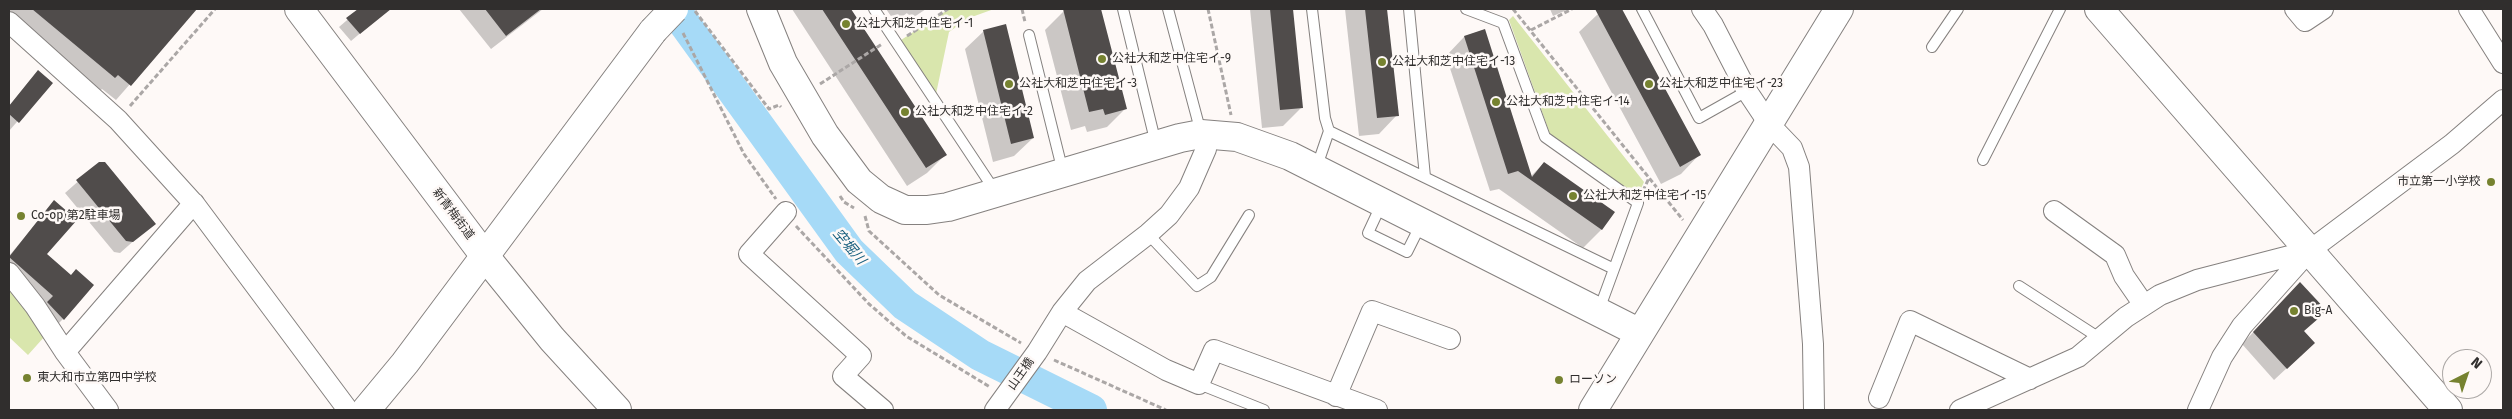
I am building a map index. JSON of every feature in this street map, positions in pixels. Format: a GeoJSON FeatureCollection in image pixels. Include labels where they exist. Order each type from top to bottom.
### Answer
{"type":"FeatureCollection","features":[{"type":"Feature","properties":{"kind":"street","name":"新青梅街道"},"geometry":{"type":"LineString","coordinates":[[299,9],[484,256],[552,339],[617,410]]}},
{"type":"Feature","properties":{"kind":"street"},"geometry":{"type":"LineString","coordinates":[[761,9],[783,63],[820,128],[859,181],[881,200],[904,210],[927,210],[996,193],[1156,145],[1201,134],[1237,137],[1290,156],[1640,332]]}},
{"type":"Feature","properties":{"kind":"street"},"geometry":{"type":"LineString","coordinates":[[1704,9],[1748,91],[1769,124],[1792,148],[1799,167],[1814,367],[1814,410]]}},
{"type":"Feature","properties":{"kind":"street"},"geometry":{"type":"LineString","coordinates":[[1593,410],[1839,9]]}},
{"type":"Feature","properties":{"kind":"street"},"geometry":{"type":"LineString","coordinates":[[2100,9],[2448,410]]}},
{"type":"Feature","properties":{"kind":"street"},"geometry":{"type":"LineString","coordinates":[[2294,9],[2305,22],[2323,9]]}},
{"type":"Feature","properties":{"kind":"street"},"geometry":{"type":"LineString","coordinates":[[2469,9],[2503,63]]}},
{"type":"Feature","properties":{"kind":"street"},"geometry":{"type":"LineString","coordinates":[[9,22],[118,120],[194,203],[348,410]]}},
{"type":"Feature","properties":{"kind":"street"},"geometry":{"type":"LineString","coordinates":[[366,410],[405,363],[484,256],[668,22]]}},
{"type":"Feature","properties":{"kind":"street"},"geometry":{"type":"LineString","coordinates":[[2198,410],[2222,357],[2242,326],[2309,251],[2452,144],[2503,100]]}},
{"type":"Feature","properties":{"kind":"street","name":"山王橋"},"geometry":{"type":"LineString","coordinates":[[1000,404],[1037,352],[1062,312],[1087,281],[1148,234],[1169,215],[1189,188],[1206,149],[1201,134]]}},
{"type":"Feature","properties":{"kind":"street"},"geometry":{"type":"LineString","coordinates":[[65,352],[194,203]]}},
{"type":"Feature","properties":{"kind":"street"},"geometry":{"type":"LineString","coordinates":[[786,212],[749,254],[861,356],[844,376],[883,410]]}},
{"type":"Feature","properties":{"kind":"street"},"geometry":{"type":"LineString","coordinates":[[2054,212],[2115,255],[2124,276],[2144,305]]}},
{"type":"Feature","properties":{"kind":"street"},"geometry":{"type":"LineString","coordinates":[[1960,410],[2078,356],[2126,317],[2144,305],[2197,280],[2309,251]]}},
{"type":"Feature","properties":{"kind":"street"},"geometry":{"type":"LineString","coordinates":[[9,273],[35,306],[65,352],[108,410]]}},
{"type":"Feature","properties":{"kind":"street"},"geometry":{"type":"LineString","coordinates":[[1336,396],[1372,311],[1450,339]]}},
{"type":"Feature","properties":{"kind":"street"},"geometry":{"type":"LineString","coordinates":[[1062,312],[1166,370],[1198,384],[1214,350],[1377,410]]}},
{"type":"Feature","properties":{"kind":"street"},"geometry":{"type":"LineString","coordinates":[[1879,398],[1910,321],[2030,379]]}},
{"type":"Feature","properties":{"kind":"lane"},"geometry":{"type":"LineString","coordinates":[[874,9],[996,193]]}},
{"type":"Feature","properties":{"kind":"lane"},"geometry":{"type":"LineString","coordinates":[[1123,9],[1156,145]]}},
{"type":"Feature","properties":{"kind":"lane"},"geometry":{"type":"LineString","coordinates":[[1168,9],[1201,134]]}},
{"type":"Feature","properties":{"kind":"lane"},"geometry":{"type":"LineString","coordinates":[[1312,9],[1325,118],[1330,131],[1316,170]]}},
{"type":"Feature","properties":{"kind":"lane"},"geometry":{"type":"LineString","coordinates":[[1409,9],[1425,177]]}},
{"type":"Feature","properties":{"kind":"lane"},"geometry":{"type":"LineString","coordinates":[[1466,9],[1502,23],[1545,137],[1638,203],[1599,311]]}},
{"type":"Feature","properties":{"kind":"lane"},"geometry":{"type":"LineString","coordinates":[[1642,9],[1699,118],[1748,91]]}},
{"type":"Feature","properties":{"kind":"lane"},"geometry":{"type":"LineString","coordinates":[[1932,47],[1958,9]]}},
{"type":"Feature","properties":{"kind":"lane"},"geometry":{"type":"LineString","coordinates":[[1983,160],[2060,9]]}},
{"type":"Feature","properties":{"kind":"lane"},"geometry":{"type":"LineString","coordinates":[[1029,35],[1064,173]]}},
{"type":"Feature","properties":{"kind":"lane"},"geometry":{"type":"LineString","coordinates":[[1330,131],[1614,269]]}},
{"type":"Feature","properties":{"kind":"lane"},"geometry":{"type":"LineString","coordinates":[[1148,234],[1197,286],[1211,277],[1249,215]]}},
{"type":"Feature","properties":{"kind":"lane"},"geometry":{"type":"LineString","coordinates":[[2019,286],[2101,339]]}},
{"type":"Feature","properties":{"kind":"lane"},"geometry":{"type":"LineString","coordinates":[[1198,384],[1264,410]]}},
{"type":"Feature","properties":{"kind":"path"},"geometry":{"type":"LineString","coordinates":[[118,120],[215,9]]}},
{"type":"Feature","properties":{"kind":"path"},"geometry":{"type":"LineString","coordinates":[[820,84],[948,9]]}},
{"type":"Feature","properties":{"kind":"path"},"geometry":{"type":"LineString","coordinates":[[1208,9],[1237,137]]}},
{"type":"Feature","properties":{"kind":"path"},"geometry":{"type":"LineString","coordinates":[[1513,9],[1698,238]]}},
{"type":"Feature","properties":{"kind":"path"},"geometry":{"type":"LineString","coordinates":[[1531,30],[1572,9]]}},
{"type":"Feature","properties":{"kind":"path"},"geometry":{"type":"LineString","coordinates":[[668,22],[683,32],[744,154],[798,228],[869,304],[906,336],[1000,404]]}},
{"type":"Feature","properties":{"kind":"path"},"geometry":{"type":"LineString","coordinates":[[1037,352],[1166,410]]}},
{"type":"Feature","properties":{"kind":"green space"},"geometry":{"type":"Polygon","coordinates":[[[949,9],[994,9],[969,18],[949,32],[936,94],[901,40],[949,9]]]}},
{"type":"Feature","properties":{"kind":"green space"},"geometry":{"type":"Polygon","coordinates":[[[1513,16],[1644,182],[1637,197],[1550,134],[1509,20],[1513,16]]]}},
{"type":"Feature","properties":{"kind":"green space"},"geometry":{"type":"Polygon","coordinates":[[[9,284],[45,336],[28,355],[9,337],[9,284]]]}},
{"type":"Feature","properties":{"kind":"building"},"geometry":{"type":"Polygon","coordinates":[[[32,9],[197,9],[131,86],[118,75],[115,78],[32,9]]]}},
{"type":"Feature","properties":{"kind":"building"},"geometry":{"type":"Polygon","coordinates":[[[358,9],[391,9],[360,34],[346,18],[358,9]]]}},
{"type":"Feature","properties":{"kind":"building"},"geometry":{"type":"Polygon","coordinates":[[[485,9],[541,9],[506,36],[485,9]]]}},
{"type":"Feature","properties":{"kind":"building","name":"公社大和芝中住宅イ-2"},"geometry":{"type":"Polygon","coordinates":[[[822,9],[851,9],[947,155],[926,168],[822,9]]]}},
{"type":"Feature","properties":{"kind":"building","name":"公社大和芝中住宅イ-9"},"geometry":{"type":"Polygon","coordinates":[[[1063,9],[1101,9],[1127,109],[1105,115],[1103,109],[1089,112],[1063,9]]]}},
{"type":"Feature","properties":{"kind":"building"},"geometry":{"type":"Polygon","coordinates":[[[1270,9],[1293,9],[1303,108],[1280,110],[1270,9]]]}},
{"type":"Feature","properties":{"kind":"building","name":"公社大和芝中住宅イ-13"},"geometry":{"type":"Polygon","coordinates":[[[1365,9],[1387,9],[1399,116],[1377,118],[1365,9]]]}},
{"type":"Feature","properties":{"kind":"building","name":"公社大和芝中住宅イ-23"},"geometry":{"type":"Polygon","coordinates":[[[1595,9],[1622,9],[1701,155],[1680,167],[1595,9]]]}},
{"type":"Feature","properties":{"kind":"building","name":"公社大和芝中住宅イ-3"},"geometry":{"type":"Polygon","coordinates":[[[1006,24],[1034,138],[1011,144],[983,30],[1006,24]]]}},
{"type":"Feature","properties":{"kind":"building","name":"公社大和芝中住宅イ-14"},"geometry":{"type":"Polygon","coordinates":[[[1485,29],[1532,177],[1544,162],[1615,212],[1602,230],[1518,171],[1508,174],[1464,36],[1485,29]]]}},
{"type":"Feature","properties":{"kind":"building"},"geometry":{"type":"Polygon","coordinates":[[[38,70],[53,83],[19,123],[9,114],[9,106],[38,70]]]}},
{"type":"Feature","properties":{"kind":"building"},"geometry":{"type":"Polygon","coordinates":[[[99,162],[105,162],[156,224],[133,242],[126,241],[76,180],[99,162]]]}},
{"type":"Feature","properties":{"kind":"building"},"geometry":{"type":"Polygon","coordinates":[[[54,200],[77,220],[47,254],[71,275],[76,269],[94,285],[64,320],[47,302],[53,296],[9,257],[54,200]]]}},
{"type":"Feature","properties":{"kind":"building"},"geometry":{"type":"Polygon","coordinates":[[[2300,282],[2327,311],[2304,331],[2315,343],[2287,369],[2253,332],[2300,282]]]}},
{"type":"Feature","properties":{"kind":"waterway","name":"空堀川"},"geometry":{"type":"LineString","coordinates":[[674,9],[849,251],[905,305],[980,355],[1091,410]]}},
{"type":"Feature","properties":{"kind":"place","name":"公社大和芝中住宅イ-1"},"geometry":{"type":"Point","coordinates":[846,24]}},
{"type":"Feature","properties":{"kind":"place","name":"公社大和芝中住宅イ-9"},"geometry":{"type":"Point","coordinates":[1102,59]}},
{"type":"Feature","properties":{"kind":"place","name":"公社大和芝中住宅イ-13"},"geometry":{"type":"Point","coordinates":[1382,62]}},
{"type":"Feature","properties":{"kind":"place","name":"公社大和芝中住宅イ-3"},"geometry":{"type":"Point","coordinates":[1009,84]}},
{"type":"Feature","properties":{"kind":"place","name":"公社大和芝中住宅イ-23"},"geometry":{"type":"Point","coordinates":[1649,84]}},
{"type":"Feature","properties":{"kind":"place","name":"公社大和芝中住宅イ-14"},"geometry":{"type":"Point","coordinates":[1496,102]}},
{"type":"Feature","properties":{"kind":"place","name":"公社大和芝中住宅イ-2"},"geometry":{"type":"Point","coordinates":[905,112]}},
{"type":"Feature","properties":{"kind":"place","name":"市立第一小学校"},"geometry":{"type":"Point","coordinates":[2491,182]}},
{"type":"Feature","properties":{"kind":"place","name":"公社大和芝中住宅イ-15"},"geometry":{"type":"Point","coordinates":[1573,196]}},
{"type":"Feature","properties":{"kind":"place","name":"Co-op 第2駐車場"},"geometry":{"type":"Point","coordinates":[21,216]}},
{"type":"Feature","properties":{"kind":"place","name":"Big-A"},"geometry":{"type":"Point","coordinates":[2294,311]}},
{"type":"Feature","properties":{"kind":"place","name":"東大和市立第四中学校"},"geometry":{"type":"Point","coordinates":[27,378]}},
{"type":"Feature","properties":{"kind":"place","name":"ローソン"},"geometry":{"type":"Point","coordinates":[1559,380]}}]}
